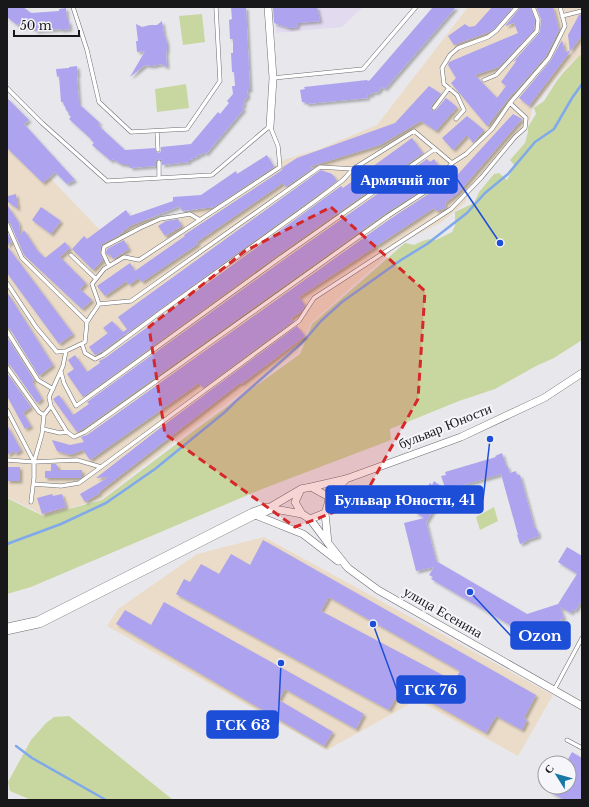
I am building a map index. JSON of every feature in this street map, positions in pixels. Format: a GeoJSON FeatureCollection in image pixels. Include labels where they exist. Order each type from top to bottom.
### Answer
{"type":"FeatureCollection","features":[{"type":"Feature","properties":{"kind":"street"},"geometry":{"type":"LineString","coordinates":[[268,7],[272,78],[270,126]]}},
{"type":"Feature","properties":{"kind":"street","name":"бульвар Юности"},"geometry":{"type":"LineString","coordinates":[[311,487],[346,479],[461,436],[544,398],[582,373]]}},
{"type":"Feature","properties":{"kind":"street"},"geometry":{"type":"LineString","coordinates":[[328,543],[325,513],[329,497],[346,479]]}},
{"type":"Feature","properties":{"kind":"street"},"geometry":{"type":"LineString","coordinates":[[7,630],[39,622],[253,514],[267,509],[301,489],[311,487],[329,497]]}},
{"type":"Feature","properties":{"kind":"street"},"geometry":{"type":"LineString","coordinates":[[301,489],[295,502],[302,514]]}},
{"type":"Feature","properties":{"kind":"street"},"geometry":{"type":"LineString","coordinates":[[267,509],[302,514],[310,519],[325,513]]}},
{"type":"Feature","properties":{"kind":"street"},"geometry":{"type":"LineString","coordinates":[[253,514],[303,534],[348,568]]}},
{"type":"Feature","properties":{"kind":"street","name":"улица Есенина"},"geometry":{"type":"LineString","coordinates":[[310,519],[348,568],[378,590],[582,706]]}},
{"type":"Feature","properties":{"kind":"lane"},"geometry":{"type":"LineString","coordinates":[[73,7],[87,50],[99,102],[131,132],[187,129],[220,81],[216,7]]}},
{"type":"Feature","properties":{"kind":"lane"},"geometry":{"type":"LineString","coordinates":[[272,78],[363,69],[416,7]]}},
{"type":"Feature","properties":{"kind":"lane"},"geometry":{"type":"LineString","coordinates":[[456,118],[464,110],[457,95],[444,84],[442,68],[450,55],[458,48],[488,37],[496,31],[517,7]]}},
{"type":"Feature","properties":{"kind":"lane"},"geometry":{"type":"LineString","coordinates":[[484,80],[496,75],[537,30],[538,20],[533,7]]}},
{"type":"Feature","properties":{"kind":"lane"},"geometry":{"type":"LineString","coordinates":[[66,351],[61,371],[50,398],[51,406],[67,432],[74,438],[85,432],[376,225],[434,186],[452,163],[466,154],[492,129],[510,104],[549,58],[565,26],[560,7]]}},
{"type":"Feature","properties":{"kind":"lane"},"geometry":{"type":"LineString","coordinates":[[562,16],[582,11]]}},
{"type":"Feature","properties":{"kind":"lane"},"geometry":{"type":"LineString","coordinates":[[7,88],[42,123],[108,181],[212,175],[270,126],[278,146],[280,167],[139,260],[124,257],[104,269],[92,284],[99,304]]}},
{"type":"Feature","properties":{"kind":"lane"},"geometry":{"type":"LineString","coordinates":[[434,108],[449,88]]}},
{"type":"Feature","properties":{"kind":"lane"},"geometry":{"type":"LineString","coordinates":[[33,484],[61,486],[79,483],[299,321],[314,298],[450,209],[481,178],[515,137],[525,128],[526,118],[510,104]]}},
{"type":"Feature","properties":{"kind":"lane"},"geometry":{"type":"LineString","coordinates":[[157,131],[158,150]]}},
{"type":"Feature","properties":{"kind":"lane"},"geometry":{"type":"LineString","coordinates":[[82,344],[85,353],[95,359],[103,356],[318,199],[343,180],[353,169],[414,132],[452,163]]}},
{"type":"Feature","properties":{"kind":"lane"},"geometry":{"type":"LineString","coordinates":[[61,371],[64,383],[76,406],[280,258],[435,149]]}},
{"type":"Feature","properties":{"kind":"lane"},"geometry":{"type":"LineString","coordinates":[[159,162],[159,178]]}},
{"type":"Feature","properties":{"kind":"lane"},"geometry":{"type":"LineString","coordinates":[[99,304],[131,301],[320,167],[353,169]]}},
{"type":"Feature","properties":{"kind":"lane"},"geometry":{"type":"LineString","coordinates":[[109,266],[103,253],[104,247],[140,228],[160,219],[190,214],[200,220]]}},
{"type":"Feature","properties":{"kind":"lane"},"geometry":{"type":"LineString","coordinates":[[7,224],[22,258],[87,322]]}},
{"type":"Feature","properties":{"kind":"lane"},"geometry":{"type":"LineString","coordinates":[[71,255],[96,279]]}},
{"type":"Feature","properties":{"kind":"lane"},"geometry":{"type":"LineString","coordinates":[[7,283],[36,327],[57,352],[66,351],[85,342],[87,322],[99,304]]}},
{"type":"Feature","properties":{"kind":"lane"},"geometry":{"type":"LineString","coordinates":[[7,331],[38,380],[54,390]]}},
{"type":"Feature","properties":{"kind":"lane"},"geometry":{"type":"LineString","coordinates":[[7,367],[38,412],[44,415]]}},
{"type":"Feature","properties":{"kind":"lane"},"geometry":{"type":"LineString","coordinates":[[31,502],[34,462],[42,434],[44,415],[51,406]]}},
{"type":"Feature","properties":{"kind":"lane"},"geometry":{"type":"LineString","coordinates":[[7,410],[34,462]]}},
{"type":"Feature","properties":{"kind":"lane"},"geometry":{"type":"LineString","coordinates":[[43,428],[60,433],[67,432]]}},
{"type":"Feature","properties":{"kind":"lane"},"geometry":{"type":"LineString","coordinates":[[7,460],[34,462],[77,460],[101,467]]}},
{"type":"Feature","properties":{"kind":"lane"},"geometry":{"type":"LineString","coordinates":[[554,690],[582,638]]}},
{"type":"Feature","properties":{"kind":"lane"},"geometry":{"type":"LineString","coordinates":[[567,740],[582,748]]}},
{"type":"Feature","properties":{"kind":"highlighted area"},"geometry":{"type":"Polygon","coordinates":[[[331,207],[425,291],[418,399],[361,502],[295,527],[165,434],[149,327],[245,251],[331,207]]]}},
{"type":"Feature","properties":{"kind":"shaded area"},"geometry":{"type":"Polygon","coordinates":[[[275,7],[363,7],[342,27],[276,33],[275,7]]]}},
{"type":"Feature","properties":{"kind":"shaded area"},"geometry":{"type":"Polygon","coordinates":[[[468,7],[582,7],[582,53],[563,70],[532,108],[530,120],[494,163],[470,187],[465,203],[442,222],[401,243],[311,323],[298,352],[198,424],[101,499],[43,516],[7,497],[7,133],[99,229],[206,208],[286,159],[317,150],[377,125],[468,7]]]}},
{"type":"Feature","properties":{"kind":"shaded area"},"geometry":{"type":"Polygon","coordinates":[[[264,537],[553,695],[518,756],[417,700],[327,750],[107,626],[118,609],[197,554],[264,537]]]}},
{"type":"Feature","properties":{"kind":"green space"},"geometry":{"type":"Polygon","coordinates":[[[202,14],[205,42],[183,45],[179,16],[202,14]]]}},
{"type":"Feature","properties":{"kind":"green space"},"geometry":{"type":"Polygon","coordinates":[[[582,54],[582,340],[554,358],[536,366],[495,389],[459,401],[390,429],[391,440],[262,489],[31,587],[7,594],[7,498],[43,516],[102,500],[300,354],[312,324],[405,243],[414,245],[427,240],[436,240],[452,232],[455,226],[455,212],[474,203],[479,192],[494,174],[499,173],[507,180],[514,165],[510,160],[525,143],[528,127],[536,114],[534,108],[544,101],[563,73],[582,54]]]}},
{"type":"Feature","properties":{"kind":"green space"},"geometry":{"type":"Polygon","coordinates":[[[186,84],[189,108],[157,112],[155,89],[186,84]]]}},
{"type":"Feature","properties":{"kind":"green space"},"geometry":{"type":"Polygon","coordinates":[[[494,507],[498,521],[480,530],[476,517],[494,507]]]}},
{"type":"Feature","properties":{"kind":"green space"},"geometry":{"type":"Polygon","coordinates":[[[69,716],[173,800],[31,800],[10,791],[8,782],[31,740],[46,723],[54,717],[69,716]]]}},
{"type":"Feature","properties":{"kind":"building"},"geometry":{"type":"Polygon","coordinates":[[[7,7],[23,7],[31,13],[59,11],[59,9],[66,8],[67,21],[69,21],[70,29],[35,31],[35,28],[31,29],[31,27],[23,27],[18,23],[17,25],[7,17],[7,7]]]}},
{"type":"Feature","properties":{"kind":"building"},"geometry":{"type":"Polygon","coordinates":[[[231,7],[246,7],[250,90],[247,90],[248,96],[243,102],[245,103],[242,107],[244,109],[206,154],[204,152],[201,155],[200,154],[189,160],[189,162],[162,165],[162,160],[159,159],[156,161],[156,166],[130,168],[130,165],[120,164],[113,159],[111,161],[92,145],[94,143],[91,139],[69,119],[71,117],[68,114],[69,113],[63,102],[61,102],[59,76],[57,77],[56,69],[77,66],[79,104],[100,123],[98,125],[101,128],[125,150],[155,148],[156,152],[159,153],[161,151],[161,147],[191,144],[218,112],[220,114],[229,103],[227,101],[233,94],[232,86],[235,86],[234,72],[232,72],[231,53],[233,53],[233,39],[230,39],[229,20],[232,19],[231,7]]]}},
{"type":"Feature","properties":{"kind":"building"},"geometry":{"type":"Polygon","coordinates":[[[273,7],[317,7],[320,21],[298,23],[297,27],[289,28],[274,23],[273,7]]]}},
{"type":"Feature","properties":{"kind":"building"},"geometry":{"type":"Polygon","coordinates":[[[433,7],[456,7],[385,89],[382,87],[378,92],[371,93],[372,95],[367,95],[368,98],[306,104],[306,102],[302,102],[300,90],[305,89],[304,87],[370,80],[433,7]]]}},
{"type":"Feature","properties":{"kind":"building"},"geometry":{"type":"Polygon","coordinates":[[[492,7],[513,7],[494,29],[454,45],[448,36],[465,24],[469,27],[475,26],[492,7]]]}},
{"type":"Feature","properties":{"kind":"building"},"geometry":{"type":"Polygon","coordinates":[[[520,7],[530,7],[535,20],[534,30],[499,67],[475,75],[497,98],[506,86],[501,82],[517,60],[513,62],[540,32],[541,19],[536,7],[553,7],[559,30],[546,56],[512,94],[487,126],[451,83],[456,78],[448,65],[449,62],[518,33],[514,23],[505,26],[520,7]]]}},
{"type":"Feature","properties":{"kind":"building"},"geometry":{"type":"Polygon","coordinates":[[[582,14],[582,35],[529,106],[519,98],[551,60],[562,40],[565,52],[570,51],[568,35],[579,15],[582,14]]]}},
{"type":"Feature","properties":{"kind":"building"},"geometry":{"type":"Polygon","coordinates":[[[162,21],[167,44],[167,67],[161,64],[152,66],[145,65],[130,77],[145,51],[137,52],[136,41],[138,41],[136,24],[142,27],[157,25],[162,21]]]}},
{"type":"Feature","properties":{"kind":"building"},"geometry":{"type":"Polygon","coordinates":[[[429,86],[441,94],[431,106],[432,110],[436,110],[446,98],[457,107],[436,131],[421,121],[380,145],[309,167],[313,168],[286,187],[283,183],[142,282],[139,278],[129,285],[127,281],[105,296],[97,286],[130,263],[135,271],[185,236],[184,235],[282,170],[283,167],[297,158],[395,123],[429,86]]]}},
{"type":"Feature","properties":{"kind":"building"},"geometry":{"type":"Polygon","coordinates":[[[7,98],[29,120],[24,124],[75,180],[67,184],[55,172],[43,183],[7,148],[7,98]]]}},
{"type":"Feature","properties":{"kind":"building"},"geometry":{"type":"Polygon","coordinates":[[[513,114],[522,119],[458,193],[445,203],[446,208],[436,211],[434,208],[299,297],[305,305],[302,311],[291,318],[293,321],[203,388],[199,383],[90,460],[83,450],[70,455],[57,451],[52,440],[70,445],[84,442],[81,437],[87,435],[390,219],[436,189],[439,184],[442,188],[449,184],[513,114]]]}},
{"type":"Feature","properties":{"kind":"building"},"geometry":{"type":"Polygon","coordinates":[[[467,116],[484,130],[473,143],[467,135],[453,150],[442,138],[467,116]]]}},
{"type":"Feature","properties":{"kind":"building"},"geometry":{"type":"Polygon","coordinates":[[[412,138],[423,153],[278,255],[83,397],[67,374],[74,369],[68,360],[75,355],[87,372],[100,363],[99,361],[341,186],[343,188],[412,138]]]}},
{"type":"Feature","properties":{"kind":"building"},"geometry":{"type":"Polygon","coordinates":[[[267,155],[274,167],[214,207],[182,211],[180,206],[130,226],[120,235],[102,244],[100,253],[103,260],[93,270],[72,249],[84,236],[87,239],[126,210],[130,216],[173,201],[173,197],[201,195],[236,171],[237,174],[267,155]]]}},
{"type":"Feature","properties":{"kind":"building"},"geometry":{"type":"Polygon","coordinates":[[[427,159],[430,162],[434,159],[439,166],[431,172],[436,179],[432,184],[386,213],[83,429],[77,432],[53,399],[59,395],[73,415],[89,404],[87,402],[282,261],[427,159]]]}},
{"type":"Feature","properties":{"kind":"building"},"geometry":{"type":"Polygon","coordinates":[[[321,170],[332,174],[337,181],[95,355],[89,347],[108,333],[103,328],[112,321],[123,332],[127,329],[118,317],[321,170]]]}},
{"type":"Feature","properties":{"kind":"building"},"geometry":{"type":"Polygon","coordinates":[[[16,194],[18,209],[8,202],[8,196],[16,194]]]}},
{"type":"Feature","properties":{"kind":"building"},"geometry":{"type":"Polygon","coordinates":[[[8,206],[19,223],[20,235],[24,230],[37,250],[45,258],[65,242],[70,248],[60,257],[86,283],[80,289],[92,300],[82,309],[24,255],[10,223],[7,221],[8,206]]]}},
{"type":"Feature","properties":{"kind":"building"},"geometry":{"type":"Polygon","coordinates":[[[41,207],[61,221],[51,234],[32,220],[41,207]]]}},
{"type":"Feature","properties":{"kind":"building"},"geometry":{"type":"Polygon","coordinates":[[[178,219],[182,226],[165,236],[158,226],[166,221],[178,219]]]}},
{"type":"Feature","properties":{"kind":"building"},"geometry":{"type":"Polygon","coordinates":[[[7,232],[12,243],[11,242],[7,246],[7,232]]]}},
{"type":"Feature","properties":{"kind":"building"},"geometry":{"type":"Polygon","coordinates":[[[124,240],[129,249],[113,259],[110,254],[108,256],[106,253],[107,249],[124,240]]]}},
{"type":"Feature","properties":{"kind":"building"},"geometry":{"type":"Polygon","coordinates":[[[7,246],[73,334],[59,344],[7,273],[7,246]]]}},
{"type":"Feature","properties":{"kind":"building"},"geometry":{"type":"Polygon","coordinates":[[[7,292],[53,365],[39,376],[10,329],[7,328],[7,292]]]}},
{"type":"Feature","properties":{"kind":"building"},"geometry":{"type":"Polygon","coordinates":[[[297,326],[305,336],[241,384],[240,383],[99,492],[100,493],[85,502],[80,494],[109,477],[96,478],[164,425],[297,326]]]}},
{"type":"Feature","properties":{"kind":"building"},"geometry":{"type":"Polygon","coordinates":[[[7,337],[34,380],[32,382],[42,399],[37,403],[10,365],[7,364],[7,337]]]}},
{"type":"Feature","properties":{"kind":"building"},"geometry":{"type":"Polygon","coordinates":[[[7,373],[31,407],[23,413],[31,426],[25,429],[7,396],[7,373]]]}},
{"type":"Feature","properties":{"kind":"building"},"geometry":{"type":"Polygon","coordinates":[[[7,425],[21,450],[15,454],[14,451],[7,455],[7,425]]]}},
{"type":"Feature","properties":{"kind":"building"},"geometry":{"type":"Polygon","coordinates":[[[502,453],[510,473],[516,471],[517,475],[520,475],[535,529],[537,529],[539,536],[520,544],[501,474],[446,490],[441,476],[446,475],[445,472],[496,457],[495,456],[502,453]]]}},
{"type":"Feature","properties":{"kind":"building"},"geometry":{"type":"Polygon","coordinates":[[[51,464],[56,464],[58,470],[82,470],[82,477],[45,478],[45,471],[51,471],[51,464]]]}},
{"type":"Feature","properties":{"kind":"building"},"geometry":{"type":"Polygon","coordinates":[[[7,467],[20,467],[20,481],[7,481],[7,467]]]}},
{"type":"Feature","properties":{"kind":"building"},"geometry":{"type":"Polygon","coordinates":[[[434,481],[446,490],[426,522],[436,561],[527,614],[558,604],[577,574],[558,562],[567,547],[582,556],[582,600],[575,611],[573,609],[571,613],[560,607],[564,618],[560,620],[561,622],[535,630],[534,628],[530,629],[530,627],[521,628],[517,626],[515,628],[431,579],[433,577],[429,575],[434,567],[416,571],[404,523],[424,518],[415,512],[418,507],[415,506],[430,483],[432,485],[434,481]]]}},
{"type":"Feature","properties":{"kind":"building"},"geometry":{"type":"Polygon","coordinates":[[[52,494],[53,496],[62,494],[66,507],[42,514],[37,498],[52,494]]]}},
{"type":"Feature","properties":{"kind":"building"},"geometry":{"type":"Polygon","coordinates":[[[263,540],[536,695],[524,718],[527,720],[522,730],[496,716],[486,733],[402,686],[389,710],[176,594],[184,579],[190,582],[201,564],[219,574],[231,554],[250,565],[263,540]],[[329,597],[321,611],[454,681],[460,671],[329,597]]]}},
{"type":"Feature","properties":{"kind":"building"},"geometry":{"type":"Polygon","coordinates":[[[164,602],[364,714],[356,729],[285,689],[279,700],[333,732],[324,746],[116,624],[125,610],[151,625],[164,602]]]}},
{"type":"Feature","properties":{"kind":"building"},"geometry":{"type":"Polygon","coordinates":[[[577,755],[582,758],[582,800],[565,800],[556,795],[577,795],[577,755]]]}},
{"type":"Feature","properties":{"kind":"waterway"},"geometry":{"type":"LineString","coordinates":[[7,544],[61,524],[106,503],[155,469],[225,412],[302,343],[321,321],[342,302],[401,260],[427,244],[467,213],[485,193],[508,174],[535,142],[554,129],[582,84]]}},
{"type":"Feature","properties":{"kind":"waterway"},"geometry":{"type":"LineString","coordinates":[[16,746],[32,758],[106,800]]}},
{"type":"Feature","properties":{"kind":"place","name":"Армячий лог"},"geometry":{"type":"Point","coordinates":[500,243]}},
{"type":"Feature","properties":{"kind":"place","name":"Бульвар Юности, 41"},"geometry":{"type":"Point","coordinates":[490,439]}},
{"type":"Feature","properties":{"kind":"place","name":"Ozon"},"geometry":{"type":"Point","coordinates":[470,592]}},
{"type":"Feature","properties":{"kind":"place","name":"ГСК 76"},"geometry":{"type":"Point","coordinates":[373,624]}},
{"type":"Feature","properties":{"kind":"place","name":"ГСК 63"},"geometry":{"type":"Point","coordinates":[281,663]}}]}
